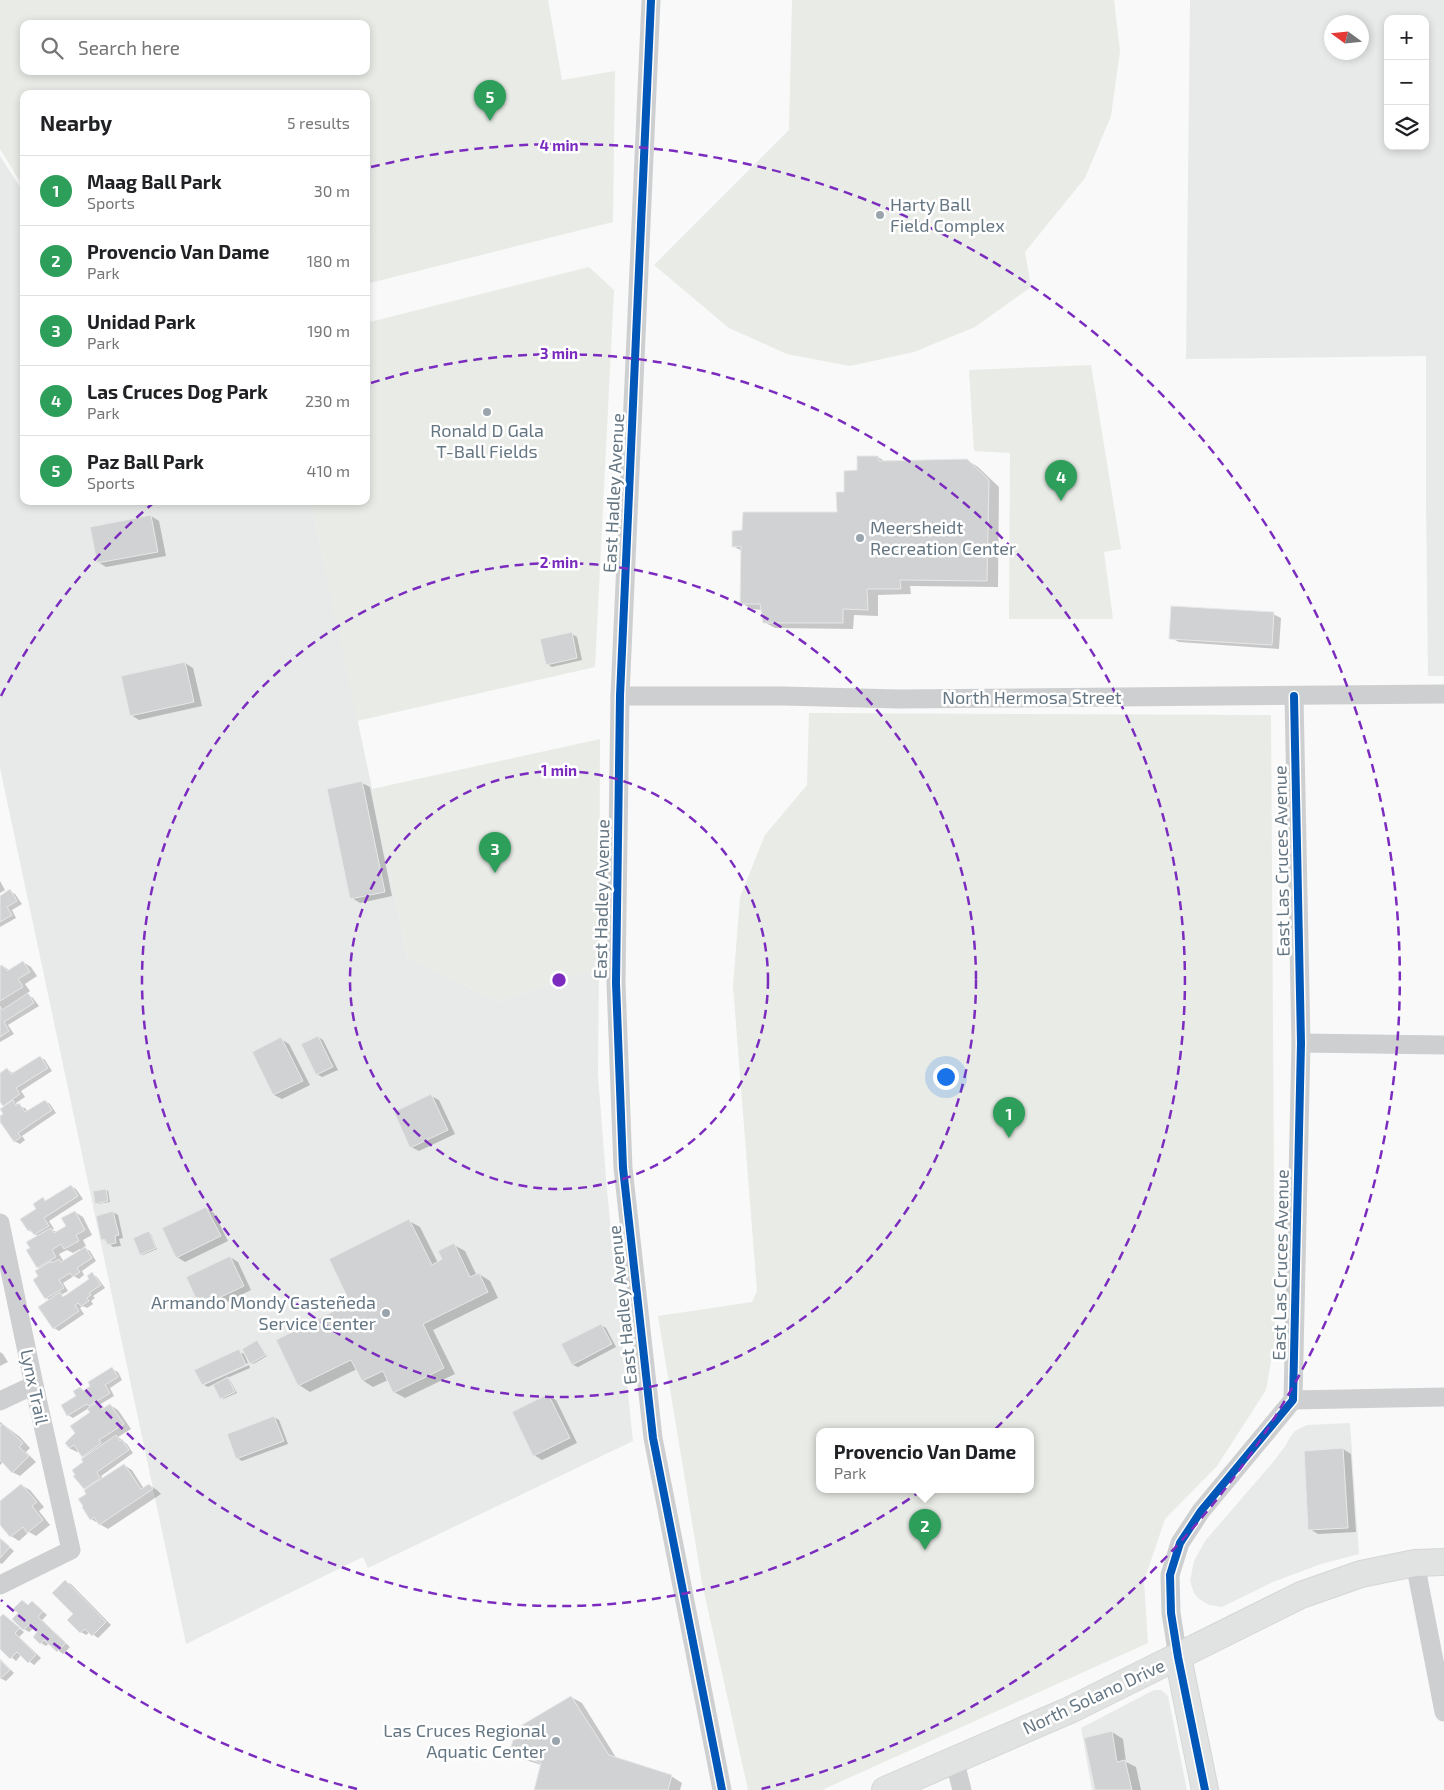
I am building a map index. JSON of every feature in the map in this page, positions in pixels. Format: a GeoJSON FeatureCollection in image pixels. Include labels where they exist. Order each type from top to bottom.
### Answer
{"type":"FeatureCollection","features":[{"type":"Feature","properties":{"kind":"main road","name":"North Solano Drive"},"geometry":{"type":"LineString","coordinates":[[885,1790],[1070,1710],[1178,1658],[1301,1595],[1361,1574],[1415,1563],[1444,1562]]}},
{"type":"Feature","properties":{"kind":"main road"},"geometry":{"type":"LineString","coordinates":[[1178,1658],[1206,1790]]}},
{"type":"Feature","properties":{"kind":"street","name":"East Hadley Avenue"},"geometry":{"type":"LineString","coordinates":[[651,0],[620,696],[616,983],[623,1168],[653,1438],[722,1790]]}},
{"type":"Feature","properties":{"kind":"street","name":"North Hermosa Street"},"geometry":{"type":"LineString","coordinates":[[620,696],[782,696],[899,699],[1444,694]]}},
{"type":"Feature","properties":{"kind":"street","name":"East Las Cruces Avenue"},"geometry":{"type":"LineString","coordinates":[[1293,1400],[1301,1043],[1294,696]]}},
{"type":"Feature","properties":{"kind":"street"},"geometry":{"type":"LineString","coordinates":[[1301,1043],[1444,1045]]}},
{"type":"Feature","properties":{"kind":"street","name":"Lynx Trail"},"geometry":{"type":"LineString","coordinates":[[0,1223],[71,1550],[0,1585]]}},
{"type":"Feature","properties":{"kind":"street"},"geometry":{"type":"LineString","coordinates":[[0,1401],[34,1385]]}},
{"type":"Feature","properties":{"kind":"street"},"geometry":{"type":"LineString","coordinates":[[1178,1658],[1171,1613],[1170,1576],[1180,1543],[1201,1511],[1293,1400],[1444,1397]]}},
{"type":"Feature","properties":{"kind":"street"},"geometry":{"type":"LineString","coordinates":[[1415,1563],[1444,1712]]}},
{"type":"Feature","properties":{"kind":"street"},"geometry":{"type":"LineString","coordinates":[[954,1759],[962,1790]]}},
{"type":"Feature","properties":{"kind":"shaded area"},"geometry":{"type":"Polygon","coordinates":[[[0,0],[548,0],[562,80],[615,71],[613,222],[370,283],[370,90],[20,90],[20,182],[0,149],[0,0]]]}},
{"type":"Feature","properties":{"kind":"shaded area","name":"Harty Ball Field Complex"},"geometry":{"type":"Polygon","coordinates":[[[792,0],[1114,0],[1120,51],[1111,116],[1085,178],[1025,252],[1031,287],[975,327],[914,352],[850,366],[787,354],[729,328],[654,265],[789,130],[792,0]]]}},
{"type":"Feature","properties":{"kind":"shaded area"},"geometry":{"type":"Polygon","coordinates":[[[1190,0],[1444,0],[1444,676],[1428,676],[1426,356],[1186,359],[1190,0]]]}},
{"type":"Feature","properties":{"kind":"shaded area"},"geometry":{"type":"Polygon","coordinates":[[[0,156],[20,187],[20,505],[312,505],[408,958],[498,1001],[599,967],[598,1075],[607,1191],[633,1441],[368,1568],[363,1557],[186,1644],[0,768],[0,156]]]}},
{"type":"Feature","properties":{"kind":"shaded area","name":"Ronald D Gala T-Ball Fields"},"geometry":{"type":"Polygon","coordinates":[[[589,267],[614,290],[595,667],[357,721],[312,505],[370,505],[370,322],[589,267]]]}},
{"type":"Feature","properties":{"kind":"shaded area"},"geometry":{"type":"Polygon","coordinates":[[[1091,365],[1121,549],[1104,552],[1113,619],[1009,619],[1010,453],[974,451],[969,370],[1091,365]]]}},
{"type":"Feature","properties":{"kind":"shaded area"},"geometry":{"type":"Polygon","coordinates":[[[809,713],[1271,715],[1275,1338],[1266,1390],[1217,1466],[1165,1519],[1144,1581],[1148,1643],[822,1790],[748,1790],[702,1583],[658,1316],[752,1302],[757,1291],[733,986],[740,897],[765,835],[807,785],[809,713]]]}},
{"type":"Feature","properties":{"kind":"shaded area"},"geometry":{"type":"Polygon","coordinates":[[[600,739],[599,967],[498,1001],[408,958],[372,789],[600,739]]]}},
{"type":"Feature","properties":{"kind":"shaded area"},"geometry":{"type":"Polygon","coordinates":[[[1350,1423],[1359,1554],[1321,1564],[1273,1582],[1222,1607],[1209,1605],[1199,1599],[1194,1593],[1190,1581],[1194,1561],[1205,1541],[1273,1462],[1295,1431],[1307,1425],[1350,1423]]]}},
{"type":"Feature","properties":{"kind":"shaded area"},"geometry":{"type":"Polygon","coordinates":[[[1154,1690],[1161,1690],[1168,1696],[1187,1790],[1092,1790],[1081,1728],[1154,1690]]]}},
{"type":"Feature","properties":{"kind":"building","name":"Meersheidt Recreation Center"},"geometry":{"type":"Polygon","coordinates":[[[857,456],[878,456],[879,461],[967,459],[989,480],[987,581],[900,580],[901,589],[867,589],[868,610],[843,609],[843,623],[763,623],[760,604],[740,604],[741,546],[732,547],[732,531],[742,530],[743,512],[837,512],[836,492],[844,492],[844,471],[857,470],[857,456]]]}},
{"type":"Feature","properties":{"kind":"building"},"geometry":{"type":"Polygon","coordinates":[[[151,515],[158,552],[97,563],[90,527],[151,515]]]}},
{"type":"Feature","properties":{"kind":"building"},"geometry":{"type":"Polygon","coordinates":[[[1171,606],[1274,612],[1272,645],[1169,639],[1171,606]]]}},
{"type":"Feature","properties":{"kind":"building"},"geometry":{"type":"Polygon","coordinates":[[[572,632],[577,658],[546,665],[540,639],[572,632]]]}},
{"type":"Feature","properties":{"kind":"building"},"geometry":{"type":"Polygon","coordinates":[[[185,662],[194,702],[130,716],[121,676],[185,662]]]}},
{"type":"Feature","properties":{"kind":"building"},"geometry":{"type":"Polygon","coordinates":[[[362,781],[385,892],[350,899],[327,789],[362,781]]]}},
{"type":"Feature","properties":{"kind":"building"},"geometry":{"type":"Polygon","coordinates":[[[10,889],[17,901],[7,907],[12,915],[0,922],[0,896],[10,889]]]}},
{"type":"Feature","properties":{"kind":"building"},"geometry":{"type":"Polygon","coordinates":[[[23,961],[30,972],[18,979],[23,987],[0,1001],[0,966],[2,965],[7,971],[23,961]]]}},
{"type":"Feature","properties":{"kind":"building"},"geometry":{"type":"Polygon","coordinates":[[[28,993],[34,1003],[4,1022],[9,1031],[0,1037],[0,1006],[2,1010],[28,993]]]}},
{"type":"Feature","properties":{"kind":"building"},"geometry":{"type":"Polygon","coordinates":[[[318,1036],[333,1067],[316,1075],[301,1044],[318,1036]]]}},
{"type":"Feature","properties":{"kind":"building"},"geometry":{"type":"Polygon","coordinates":[[[281,1037],[303,1081],[273,1095],[252,1052],[281,1037]]]}},
{"type":"Feature","properties":{"kind":"building"},"geometry":{"type":"Polygon","coordinates":[[[40,1056],[48,1068],[16,1088],[20,1094],[3,1106],[0,1102],[0,1073],[7,1068],[11,1074],[40,1056]]]}},
{"type":"Feature","properties":{"kind":"building"},"geometry":{"type":"Polygon","coordinates":[[[431,1094],[448,1130],[410,1148],[394,1112],[431,1094]]]}},
{"type":"Feature","properties":{"kind":"building"},"geometry":{"type":"Polygon","coordinates":[[[13,1100],[16,1106],[19,1103],[25,1112],[45,1100],[52,1110],[18,1133],[21,1137],[14,1142],[0,1122],[0,1116],[3,1114],[0,1109],[13,1100]]]}},
{"type":"Feature","properties":{"kind":"building"},"geometry":{"type":"Polygon","coordinates":[[[71,1185],[78,1196],[44,1218],[49,1226],[34,1235],[30,1229],[28,1231],[20,1219],[36,1209],[33,1204],[43,1197],[45,1201],[71,1185]]]}},
{"type":"Feature","properties":{"kind":"building"},"geometry":{"type":"Polygon","coordinates":[[[106,1189],[108,1201],[95,1204],[93,1191],[106,1189]]]}},
{"type":"Feature","properties":{"kind":"building"},"geometry":{"type":"Polygon","coordinates":[[[206,1207],[221,1236],[176,1258],[162,1228],[206,1207]]]}},
{"type":"Feature","properties":{"kind":"building"},"geometry":{"type":"Polygon","coordinates":[[[75,1211],[85,1230],[76,1235],[79,1241],[64,1249],[61,1244],[52,1250],[56,1257],[37,1268],[26,1250],[30,1248],[26,1242],[51,1228],[54,1233],[66,1226],[61,1218],[75,1211]]]}},
{"type":"Feature","properties":{"kind":"building"},"geometry":{"type":"Polygon","coordinates":[[[113,1211],[119,1235],[115,1236],[116,1243],[107,1245],[105,1239],[101,1240],[96,1216],[113,1211]]]}},
{"type":"Feature","properties":{"kind":"building","name":"Armando Mondy Casteñeda Service Center"},"geometry":{"type":"Polygon","coordinates":[[[409,1219],[432,1265],[442,1259],[438,1251],[454,1243],[470,1277],[479,1273],[488,1292],[423,1324],[444,1368],[393,1393],[383,1371],[362,1381],[351,1360],[298,1386],[276,1340],[350,1303],[329,1259],[409,1219]]]}},
{"type":"Feature","properties":{"kind":"building"},"geometry":{"type":"Polygon","coordinates":[[[149,1231],[156,1248],[140,1255],[133,1238],[149,1231]]]}},
{"type":"Feature","properties":{"kind":"building"},"geometry":{"type":"Polygon","coordinates":[[[85,1247],[92,1258],[77,1268],[80,1272],[73,1277],[70,1273],[59,1280],[64,1288],[45,1299],[33,1280],[38,1276],[35,1271],[51,1261],[52,1263],[59,1259],[61,1262],[85,1247]]]}},
{"type":"Feature","properties":{"kind":"building"},"geometry":{"type":"Polygon","coordinates":[[[230,1256],[244,1286],[200,1307],[186,1277],[230,1256]]]}},
{"type":"Feature","properties":{"kind":"building"},"geometry":{"type":"Polygon","coordinates":[[[92,1272],[101,1285],[89,1293],[91,1295],[87,1298],[89,1301],[81,1306],[78,1303],[75,1305],[79,1311],[53,1329],[38,1307],[60,1292],[63,1297],[89,1279],[87,1276],[92,1272]]]}},
{"type":"Feature","properties":{"kind":"building"},"geometry":{"type":"Polygon","coordinates":[[[601,1324],[612,1344],[572,1365],[561,1344],[601,1324]]]}},
{"type":"Feature","properties":{"kind":"building"},"geometry":{"type":"Polygon","coordinates":[[[257,1340],[266,1355],[250,1364],[242,1349],[257,1340]]]}},
{"type":"Feature","properties":{"kind":"building"},"geometry":{"type":"Polygon","coordinates":[[[239,1349],[246,1365],[202,1385],[194,1370],[239,1349]]]}},
{"type":"Feature","properties":{"kind":"building"},"geometry":{"type":"Polygon","coordinates":[[[112,1367],[118,1377],[105,1385],[110,1393],[89,1406],[87,1404],[67,1416],[61,1405],[76,1396],[73,1391],[80,1387],[83,1391],[90,1386],[88,1382],[112,1367]]]}},
{"type":"Feature","properties":{"kind":"building"},"geometry":{"type":"Polygon","coordinates":[[[228,1377],[235,1392],[220,1399],[213,1385],[228,1377]]]}},
{"type":"Feature","properties":{"kind":"building"},"geometry":{"type":"Polygon","coordinates":[[[548,1394],[570,1438],[533,1456],[512,1412],[548,1394]]]}},
{"type":"Feature","properties":{"kind":"building"},"geometry":{"type":"Polygon","coordinates":[[[97,1402],[102,1409],[110,1404],[124,1424],[99,1440],[101,1443],[82,1457],[74,1445],[69,1448],[65,1443],[75,1433],[70,1426],[90,1412],[87,1409],[97,1402]]]}},
{"type":"Feature","properties":{"kind":"building"},"geometry":{"type":"Polygon","coordinates":[[[274,1416],[284,1441],[236,1459],[227,1434],[274,1416]]]}},
{"type":"Feature","properties":{"kind":"building"},"geometry":{"type":"Polygon","coordinates":[[[0,1424],[1,1426],[3,1424],[23,1443],[19,1447],[29,1456],[12,1473],[0,1460],[0,1424]]]}},
{"type":"Feature","properties":{"kind":"building"},"geometry":{"type":"Polygon","coordinates":[[[116,1435],[120,1441],[122,1439],[129,1450],[97,1472],[100,1478],[84,1489],[73,1476],[75,1475],[72,1470],[83,1462],[81,1459],[116,1435]]]}},
{"type":"Feature","properties":{"kind":"building"},"geometry":{"type":"Polygon","coordinates":[[[1343,1448],[1348,1528],[1308,1530],[1304,1451],[1343,1448]]]}},
{"type":"Feature","properties":{"kind":"building"},"geometry":{"type":"Polygon","coordinates":[[[124,1464],[141,1489],[149,1484],[153,1489],[99,1525],[94,1517],[90,1520],[78,1499],[86,1494],[84,1490],[124,1464]]]}},
{"type":"Feature","properties":{"kind":"building"},"geometry":{"type":"Polygon","coordinates":[[[21,1484],[37,1502],[32,1506],[43,1520],[27,1533],[23,1527],[10,1537],[0,1525],[0,1501],[21,1484]]]}},
{"type":"Feature","properties":{"kind":"building"},"geometry":{"type":"Polygon","coordinates":[[[0,1538],[10,1547],[0,1558],[0,1538]]]}},
{"type":"Feature","properties":{"kind":"building"},"geometry":{"type":"Polygon","coordinates":[[[65,1580],[106,1622],[92,1636],[85,1629],[80,1633],[67,1620],[73,1614],[52,1593],[65,1580]]]}},
{"type":"Feature","properties":{"kind":"building"},"geometry":{"type":"Polygon","coordinates":[[[22,1600],[28,1605],[32,1601],[43,1611],[38,1617],[66,1643],[57,1652],[44,1640],[40,1644],[33,1637],[37,1632],[29,1625],[23,1630],[12,1619],[18,1613],[13,1609],[22,1600]]]}},
{"type":"Feature","properties":{"kind":"building"},"geometry":{"type":"Polygon","coordinates":[[[3,1614],[20,1628],[15,1633],[36,1655],[28,1663],[17,1652],[10,1659],[0,1649],[0,1617],[3,1614]]]}},
{"type":"Feature","properties":{"kind":"building"},"geometry":{"type":"Polygon","coordinates":[[[0,1660],[10,1670],[0,1679],[0,1660]]]}},
{"type":"Feature","properties":{"kind":"building","name":"Las Cruces Regional Aquatic Center"},"geometry":{"type":"Polygon","coordinates":[[[571,1696],[609,1755],[672,1775],[668,1790],[534,1790],[541,1763],[509,1753],[517,1728],[571,1696]]]}},
{"type":"Feature","properties":{"kind":"building"},"geometry":{"type":"Polygon","coordinates":[[[1112,1731],[1117,1762],[1125,1760],[1132,1790],[1095,1790],[1084,1738],[1112,1731]]]}},
{"type":"Feature","properties":{"kind":"cycle path"},"geometry":{"type":"LineString","coordinates":[[651,0],[620,696],[616,983],[623,1168],[653,1438],[722,1790]]}},
{"type":"Feature","properties":{"kind":"cycle path"},"geometry":{"type":"LineString","coordinates":[[1205,1790],[1178,1657],[1171,1613],[1170,1575],[1180,1543],[1201,1511],[1293,1400],[1301,1043],[1294,696]]}},
{"type":"Feature","properties":{"kind":"place","name":"Paz Ball Park"},"geometry":{"type":"Point","coordinates":[490,121]}},
{"type":"Feature","properties":{"kind":"place","name":"Harty Ball Field Complex"},"geometry":{"type":"Point","coordinates":[880,215]}},
{"type":"Feature","properties":{"kind":"place","name":"Ronald D Gala T-Ball Fields"},"geometry":{"type":"Point","coordinates":[487,412]}},
{"type":"Feature","properties":{"kind":"place","name":"Las Cruces Dog Park"},"geometry":{"type":"Point","coordinates":[1061,501]}},
{"type":"Feature","properties":{"kind":"place","name":"Meersheidt Recreation Center"},"geometry":{"type":"Point","coordinates":[860,538]}},
{"type":"Feature","properties":{"kind":"place","name":"Unidad Park"},"geometry":{"type":"Point","coordinates":[495,873]}},
{"type":"Feature","properties":{"kind":"place","name":"Maag Ball Park"},"geometry":{"type":"Point","coordinates":[1009,1138]}},
{"type":"Feature","properties":{"kind":"place","name":"Armando Mondy Casteñeda Service Center"},"geometry":{"type":"Point","coordinates":[386,1313]}},
{"type":"Feature","properties":{"kind":"place","name":"Provencio Van Dame"},"geometry":{"type":"Point","coordinates":[925,1550]}},
{"type":"Feature","properties":{"kind":"place","name":"Las Cruces Regional Aquatic Center"},"geometry":{"type":"Point","coordinates":[556,1741]}}]}
